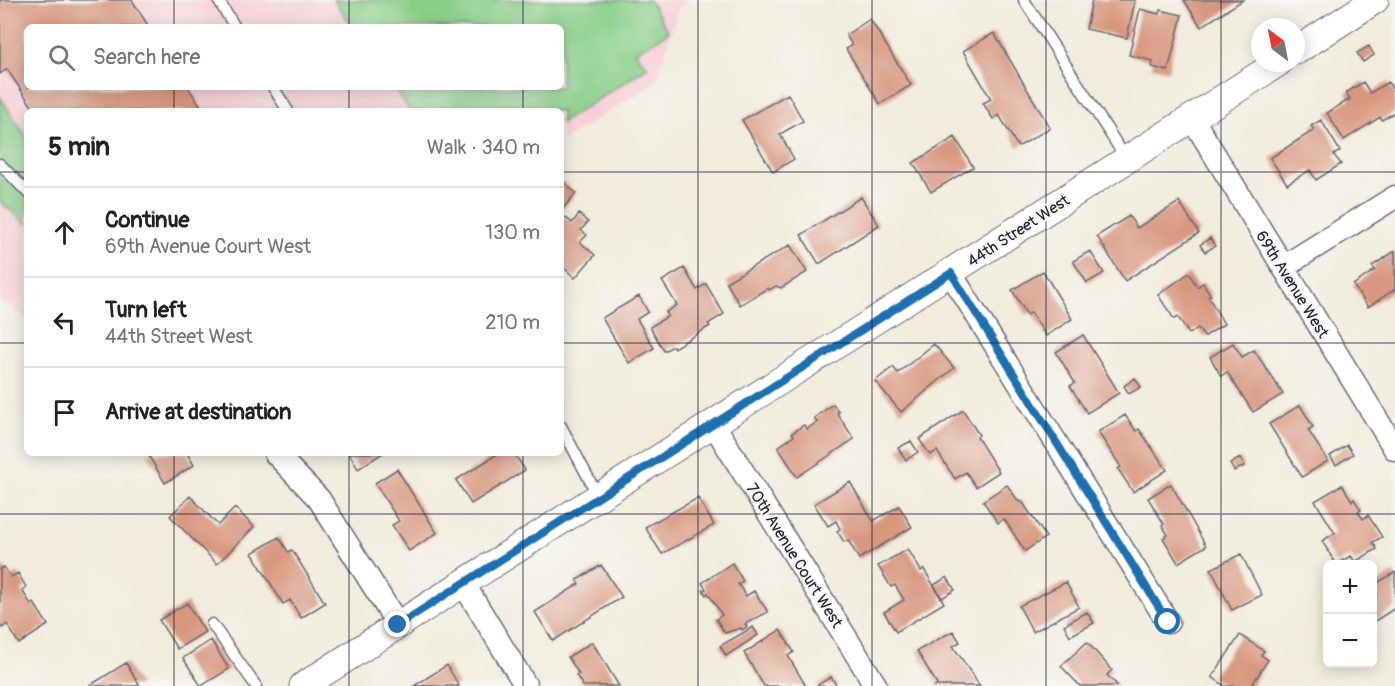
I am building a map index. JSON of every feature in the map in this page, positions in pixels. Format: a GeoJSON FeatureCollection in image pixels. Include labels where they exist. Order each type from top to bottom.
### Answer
{"type":"FeatureCollection","features":[{"type":"Feature","properties":{"kind":"street"},"geometry":{"type":"LineString","coordinates":[[1305,44],[1359,4]]}},
{"type":"Feature","properties":{"kind":"street","name":"44th Street West"},"geometry":{"type":"LineString","coordinates":[[303,686],[1264,72]]}},
{"type":"Feature","properties":{"kind":"street","name":"69th Avenue West"},"geometry":{"type":"LineString","coordinates":[[1192,118],[1395,449]]}},
{"type":"Feature","properties":{"kind":"street"},"geometry":{"type":"LineString","coordinates":[[1283,267],[1395,197]]}},
{"type":"Feature","properties":{"kind":"street"},"geometry":{"type":"LineString","coordinates":[[951,273],[1168,622]]}},
{"type":"Feature","properties":{"kind":"street","name":"70th Avenue Court West"},"geometry":{"type":"LineString","coordinates":[[714,425],[876,686]]}},
{"type":"Feature","properties":{"kind":"street"},"geometry":{"type":"LineString","coordinates":[[278,456],[319,499],[398,625]]}},
{"type":"Feature","properties":{"kind":"street"},"geometry":{"type":"LineString","coordinates":[[463,583],[526,686]]}},
{"type":"Feature","properties":{"kind":"lane"},"geometry":{"type":"LineString","coordinates":[[218,0],[233,24]]}},
{"type":"Feature","properties":{"kind":"lane"},"geometry":{"type":"LineString","coordinates":[[1024,0],[1127,160]]}},
{"type":"Feature","properties":{"kind":"lane"},"geometry":{"type":"LineString","coordinates":[[275,90],[286,108]]}},
{"type":"Feature","properties":{"kind":"lane"},"geometry":{"type":"LineString","coordinates":[[0,164],[24,189]]}},
{"type":"Feature","properties":{"kind":"lane"},"geometry":{"type":"LineString","coordinates":[[564,432],[598,496]]}},
{"type":"Feature","properties":{"kind":"lane"},"geometry":{"type":"LineString","coordinates":[[212,624],[256,686]]}},
{"type":"Feature","properties":{"kind":"shaded area"},"geometry":{"type":"Polygon","coordinates":[[[0,0],[689,0],[679,7],[656,82],[564,140],[564,108],[24,108],[24,316],[0,301],[0,0]]]}},
{"type":"Feature","properties":{"kind":"green space"},"geometry":{"type":"Polygon","coordinates":[[[334,0],[649,0],[669,32],[635,52],[648,67],[564,121],[564,108],[408,108],[396,90],[564,90],[564,24],[351,24],[334,0]]]}},
{"type":"Feature","properties":{"kind":"green space"},"geometry":{"type":"Polygon","coordinates":[[[0,97],[24,133],[24,222],[0,202],[0,97]]]}},
{"type":"Feature","properties":{"kind":"building"},"geometry":{"type":"Polygon","coordinates":[[[0,0],[132,0],[147,24],[24,24],[24,90],[190,90],[202,108],[33,108],[7,69],[0,74],[0,0]]]}},
{"type":"Feature","properties":{"kind":"building"},"geometry":{"type":"Polygon","coordinates":[[[1092,0],[1135,0],[1127,38],[1086,29],[1092,0]]]}},
{"type":"Feature","properties":{"kind":"building"},"geometry":{"type":"Polygon","coordinates":[[[1184,0],[1243,0],[1201,27],[1184,0]]]}},
{"type":"Feature","properties":{"kind":"building"},"geometry":{"type":"Polygon","coordinates":[[[1140,9],[1159,14],[1160,10],[1182,15],[1168,71],[1152,67],[1153,61],[1129,55],[1140,9]]]}},
{"type":"Feature","properties":{"kind":"building"},"geometry":{"type":"Polygon","coordinates":[[[870,19],[911,85],[880,104],[846,49],[852,45],[846,35],[870,19]]]}},
{"type":"Feature","properties":{"kind":"building"},"geometry":{"type":"Polygon","coordinates":[[[994,33],[1050,128],[1018,147],[999,115],[993,119],[983,103],[991,99],[963,51],[994,33]]]}},
{"type":"Feature","properties":{"kind":"building"},"geometry":{"type":"Polygon","coordinates":[[[1369,46],[1374,55],[1363,62],[1357,53],[1369,46]]]}},
{"type":"Feature","properties":{"kind":"building"},"geometry":{"type":"Polygon","coordinates":[[[1363,82],[1370,93],[1388,82],[1395,93],[1395,112],[1382,120],[1380,117],[1344,140],[1327,113],[1350,99],[1346,93],[1363,82]]]}},
{"type":"Feature","properties":{"kind":"building"},"geometry":{"type":"Polygon","coordinates":[[[788,94],[803,121],[780,134],[794,159],[773,172],[742,120],[788,94]]]}},
{"type":"Feature","properties":{"kind":"building"},"geometry":{"type":"Polygon","coordinates":[[[1321,120],[1340,151],[1334,155],[1341,164],[1316,180],[1310,170],[1287,184],[1270,158],[1314,130],[1311,126],[1321,120]]]}},
{"type":"Feature","properties":{"kind":"building"},"geometry":{"type":"Polygon","coordinates":[[[955,137],[973,167],[931,192],[913,163],[955,137]]]}},
{"type":"Feature","properties":{"kind":"building"},"geometry":{"type":"Polygon","coordinates":[[[564,183],[576,193],[564,207],[564,183]]]}},
{"type":"Feature","properties":{"kind":"building"},"geometry":{"type":"Polygon","coordinates":[[[861,197],[879,225],[819,264],[801,235],[861,197]]]}},
{"type":"Feature","properties":{"kind":"building"},"geometry":{"type":"Polygon","coordinates":[[[1179,202],[1199,233],[1125,281],[1097,236],[1129,216],[1137,228],[1179,202]]]}},
{"type":"Feature","properties":{"kind":"building"},"geometry":{"type":"Polygon","coordinates":[[[579,214],[588,222],[581,230],[587,235],[580,242],[595,255],[575,278],[564,268],[564,216],[572,223],[579,214]]]}},
{"type":"Feature","properties":{"kind":"building"},"geometry":{"type":"Polygon","coordinates":[[[1210,238],[1215,246],[1205,252],[1200,245],[1210,238]]]}},
{"type":"Feature","properties":{"kind":"building"},"geometry":{"type":"Polygon","coordinates":[[[790,245],[807,272],[781,288],[776,286],[769,290],[768,288],[740,305],[726,282],[790,245]]]}},
{"type":"Feature","properties":{"kind":"building"},"geometry":{"type":"Polygon","coordinates":[[[1090,251],[1104,273],[1087,283],[1073,261],[1090,251]]]}},
{"type":"Feature","properties":{"kind":"building"},"geometry":{"type":"Polygon","coordinates":[[[1395,251],[1395,289],[1368,307],[1353,285],[1375,270],[1372,266],[1395,251]]]}},
{"type":"Feature","properties":{"kind":"building"},"geometry":{"type":"Polygon","coordinates":[[[684,268],[697,290],[706,284],[724,314],[708,324],[710,326],[674,348],[673,346],[664,351],[650,327],[668,316],[666,312],[677,305],[662,281],[684,268]]]}},
{"type":"Feature","properties":{"kind":"building"},"geometry":{"type":"Polygon","coordinates":[[[1043,271],[1072,319],[1046,336],[1031,312],[1027,315],[1012,290],[1043,271]]]}},
{"type":"Feature","properties":{"kind":"building"},"geometry":{"type":"Polygon","coordinates":[[[1189,273],[1197,287],[1203,283],[1224,324],[1204,337],[1198,328],[1189,334],[1178,317],[1174,319],[1158,295],[1189,273]]]}},
{"type":"Feature","properties":{"kind":"building"},"geometry":{"type":"Polygon","coordinates":[[[639,296],[648,312],[637,319],[654,348],[629,363],[602,318],[639,296]]]}},
{"type":"Feature","properties":{"kind":"building"},"geometry":{"type":"Polygon","coordinates":[[[1083,335],[1119,393],[1087,413],[1070,386],[1075,383],[1056,352],[1083,335]]]}},
{"type":"Feature","properties":{"kind":"building"},"geometry":{"type":"Polygon","coordinates":[[[1233,343],[1242,357],[1254,350],[1283,394],[1253,412],[1227,372],[1221,376],[1210,357],[1233,343]]]}},
{"type":"Feature","properties":{"kind":"building"},"geometry":{"type":"Polygon","coordinates":[[[934,344],[954,368],[901,412],[875,381],[893,367],[898,373],[934,344]]]}},
{"type":"Feature","properties":{"kind":"building"},"geometry":{"type":"Polygon","coordinates":[[[1135,378],[1141,387],[1129,394],[1124,386],[1135,378]]]}},
{"type":"Feature","properties":{"kind":"building"},"geometry":{"type":"Polygon","coordinates":[[[833,404],[854,439],[797,477],[778,447],[794,436],[792,433],[804,425],[807,429],[817,422],[814,418],[833,404]]]}},
{"type":"Feature","properties":{"kind":"building"},"geometry":{"type":"Polygon","coordinates":[[[1300,405],[1313,427],[1308,430],[1328,461],[1302,477],[1269,424],[1300,405]]]}},
{"type":"Feature","properties":{"kind":"building"},"geometry":{"type":"Polygon","coordinates":[[[963,410],[999,472],[976,487],[966,472],[955,479],[937,451],[930,455],[919,439],[963,410]]]}},
{"type":"Feature","properties":{"kind":"building"},"geometry":{"type":"Polygon","coordinates":[[[1125,415],[1136,431],[1139,429],[1167,470],[1133,492],[1118,469],[1121,467],[1098,432],[1125,415]]]}},
{"type":"Feature","properties":{"kind":"building"},"geometry":{"type":"Polygon","coordinates":[[[911,441],[918,452],[906,460],[898,448],[911,441]]]}},
{"type":"Feature","properties":{"kind":"building"},"geometry":{"type":"Polygon","coordinates":[[[1347,445],[1353,454],[1336,465],[1330,456],[1347,445]]]}},
{"type":"Feature","properties":{"kind":"building"},"geometry":{"type":"Polygon","coordinates":[[[149,456],[189,456],[194,465],[165,483],[149,456]]]}},
{"type":"Feature","properties":{"kind":"building"},"geometry":{"type":"Polygon","coordinates":[[[351,456],[378,456],[358,469],[351,456]]]}},
{"type":"Feature","properties":{"kind":"building"},"geometry":{"type":"Polygon","coordinates":[[[494,456],[516,456],[525,470],[471,504],[456,480],[494,456]]]}},
{"type":"Feature","properties":{"kind":"building"},"geometry":{"type":"Polygon","coordinates":[[[1240,458],[1245,466],[1234,471],[1230,464],[1240,458]]]}},
{"type":"Feature","properties":{"kind":"building"},"geometry":{"type":"Polygon","coordinates":[[[397,469],[437,533],[409,551],[392,525],[399,521],[375,483],[397,469]]]}},
{"type":"Feature","properties":{"kind":"building"},"geometry":{"type":"Polygon","coordinates":[[[850,482],[873,521],[899,506],[912,527],[859,559],[848,540],[844,542],[837,531],[840,529],[836,521],[828,526],[814,504],[850,482]]]}},
{"type":"Feature","properties":{"kind":"building"},"geometry":{"type":"Polygon","coordinates":[[[1171,484],[1206,546],[1178,563],[1163,538],[1168,535],[1162,525],[1164,524],[1148,498],[1171,484]]]}},
{"type":"Feature","properties":{"kind":"building"},"geometry":{"type":"Polygon","coordinates":[[[1007,485],[1019,502],[1021,500],[1046,537],[1025,551],[1004,519],[998,523],[983,501],[1007,485]]]}},
{"type":"Feature","properties":{"kind":"building"},"geometry":{"type":"Polygon","coordinates":[[[1342,485],[1361,510],[1358,512],[1363,519],[1368,515],[1382,537],[1373,542],[1377,549],[1358,560],[1354,560],[1351,556],[1344,560],[1334,560],[1322,541],[1335,533],[1315,501],[1342,485]]]}},
{"type":"Feature","properties":{"kind":"building"},"geometry":{"type":"Polygon","coordinates":[[[190,496],[218,525],[235,508],[254,527],[217,564],[170,516],[190,496]]]}},
{"type":"Feature","properties":{"kind":"building"},"geometry":{"type":"Polygon","coordinates":[[[698,498],[714,525],[662,554],[645,527],[698,498]]]}},
{"type":"Feature","properties":{"kind":"building"},"geometry":{"type":"Polygon","coordinates":[[[279,537],[288,552],[292,550],[325,603],[301,618],[290,600],[283,604],[252,553],[279,537]]]}},
{"type":"Feature","properties":{"kind":"building"},"geometry":{"type":"Polygon","coordinates":[[[908,549],[921,571],[924,569],[944,603],[896,632],[884,612],[904,600],[895,585],[891,587],[878,566],[908,549]]]}},
{"type":"Feature","properties":{"kind":"building"},"geometry":{"type":"Polygon","coordinates":[[[1241,554],[1262,595],[1232,610],[1211,569],[1241,554]]]}},
{"type":"Feature","properties":{"kind":"building"},"geometry":{"type":"Polygon","coordinates":[[[732,563],[743,581],[738,584],[746,596],[754,591],[768,612],[745,624],[747,627],[742,630],[741,628],[725,633],[716,619],[722,615],[708,593],[706,595],[703,590],[706,589],[702,583],[732,563]]]}},
{"type":"Feature","properties":{"kind":"building"},"geometry":{"type":"Polygon","coordinates":[[[601,565],[622,597],[553,641],[535,612],[579,584],[577,580],[601,565]]]}},
{"type":"Feature","properties":{"kind":"building"},"geometry":{"type":"Polygon","coordinates":[[[4,567],[11,577],[18,573],[26,587],[22,590],[31,605],[34,603],[48,625],[19,644],[7,624],[2,628],[0,624],[0,569],[4,567]]]}},
{"type":"Feature","properties":{"kind":"building"},"geometry":{"type":"Polygon","coordinates":[[[1395,572],[1395,608],[1377,620],[1377,579],[1379,582],[1395,572]]]}},
{"type":"Feature","properties":{"kind":"building"},"geometry":{"type":"Polygon","coordinates":[[[947,577],[955,590],[942,598],[934,585],[947,577]]]}},
{"type":"Feature","properties":{"kind":"building"},"geometry":{"type":"Polygon","coordinates":[[[1066,582],[1079,607],[1033,632],[1019,606],[1066,582]]]}},
{"type":"Feature","properties":{"kind":"building"},"geometry":{"type":"Polygon","coordinates":[[[187,603],[205,632],[177,649],[159,620],[187,603]]]}},
{"type":"Feature","properties":{"kind":"building"},"geometry":{"type":"Polygon","coordinates":[[[1087,612],[1094,623],[1070,636],[1064,625],[1087,612]]]}},
{"type":"Feature","properties":{"kind":"building"},"geometry":{"type":"Polygon","coordinates":[[[753,627],[758,635],[726,656],[720,646],[753,627]]]}},
{"type":"Feature","properties":{"kind":"building"},"geometry":{"type":"Polygon","coordinates":[[[780,630],[794,652],[788,656],[806,686],[764,686],[744,653],[780,630]]]}},
{"type":"Feature","properties":{"kind":"building"},"geometry":{"type":"Polygon","coordinates":[[[953,631],[960,642],[953,646],[980,686],[935,686],[937,684],[917,651],[953,631]]]}},
{"type":"Feature","properties":{"kind":"building"},"geometry":{"type":"Polygon","coordinates":[[[1240,635],[1264,651],[1261,655],[1268,660],[1251,686],[1225,686],[1212,677],[1240,635]]]}},
{"type":"Feature","properties":{"kind":"building"},"geometry":{"type":"Polygon","coordinates":[[[211,640],[229,669],[201,686],[183,658],[211,640]]]}},
{"type":"Feature","properties":{"kind":"building"},"geometry":{"type":"Polygon","coordinates":[[[592,642],[619,686],[583,686],[576,675],[579,674],[568,657],[592,642]]]}},
{"type":"Feature","properties":{"kind":"building"},"geometry":{"type":"Polygon","coordinates":[[[1087,642],[1112,670],[1107,675],[1118,686],[1080,686],[1061,666],[1087,642]]]}},
{"type":"Feature","properties":{"kind":"building"},"geometry":{"type":"Polygon","coordinates":[[[126,663],[140,686],[89,686],[126,663]]]}},
{"type":"Feature","properties":{"kind":"building"},"geometry":{"type":"Polygon","coordinates":[[[447,665],[459,686],[414,686],[447,665]]]}},
{"type":"Feature","properties":{"kind":"building"},"geometry":{"type":"Polygon","coordinates":[[[831,677],[837,686],[816,686],[831,677]]]}},
{"type":"Feature","properties":{"kind":"route"},"geometry":{"type":"LineString","coordinates":[[398,625],[951,273],[1168,622]]}}]}
